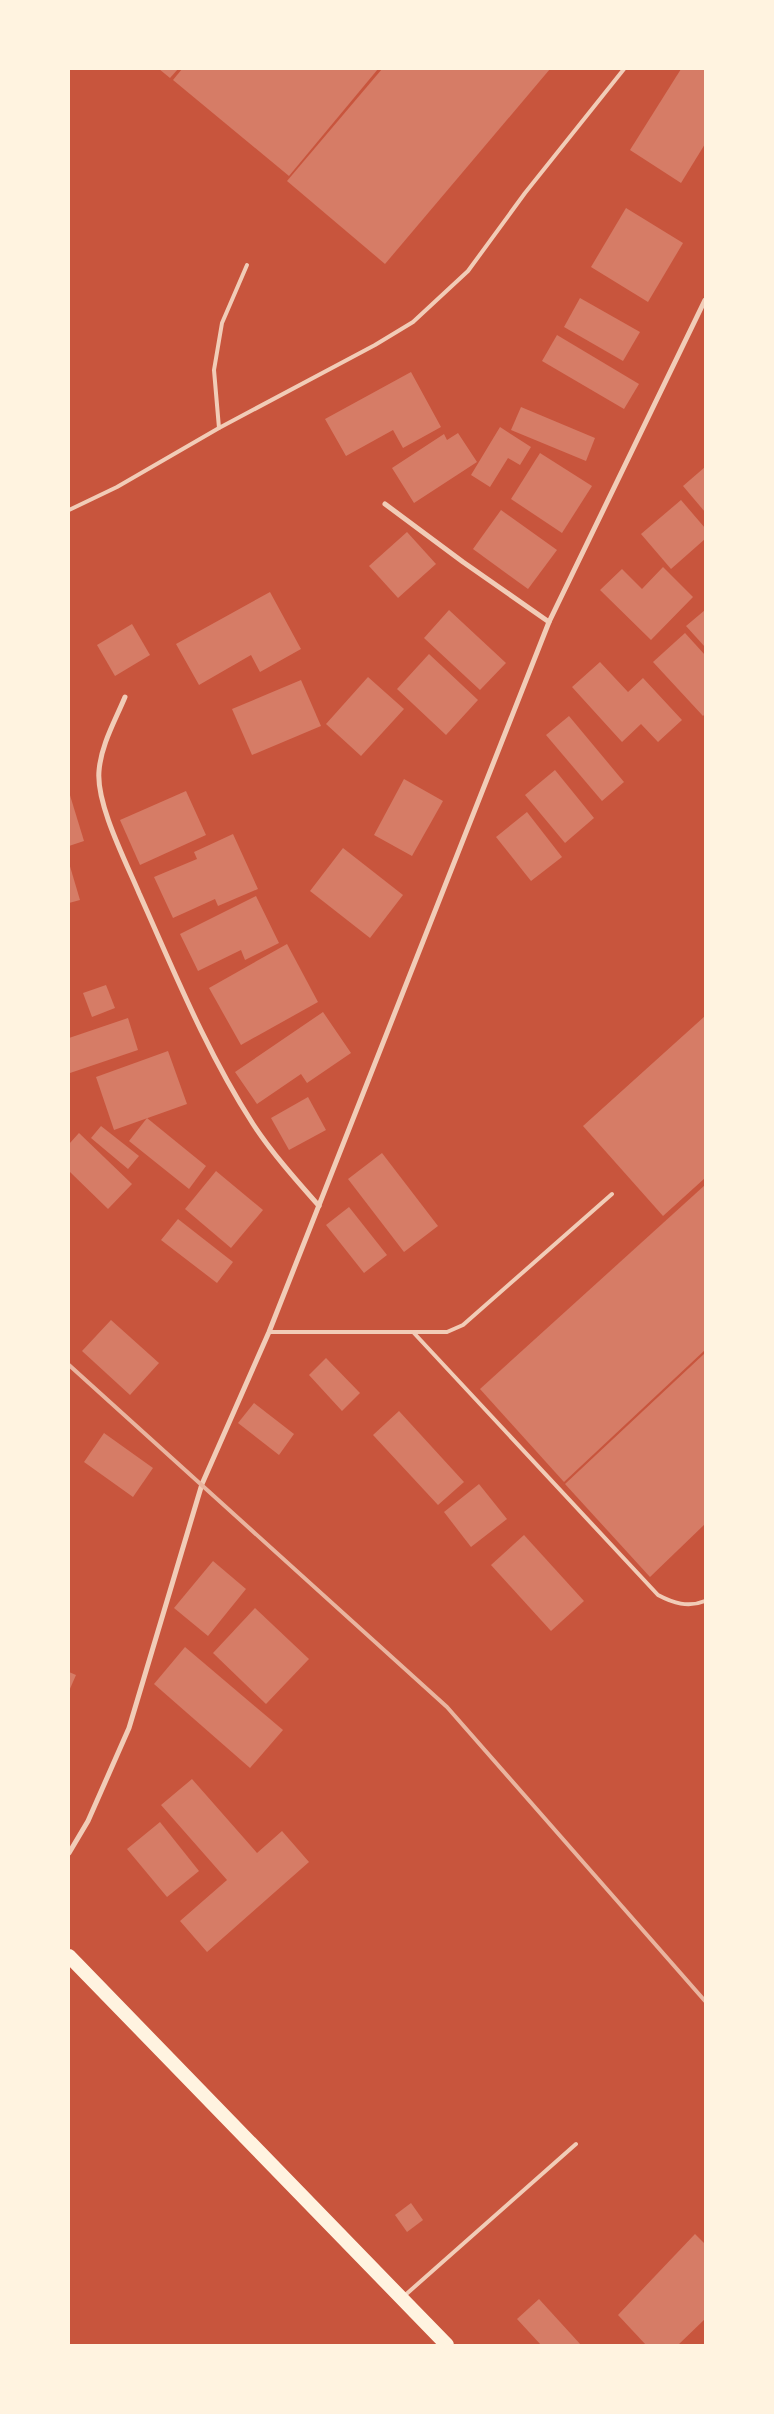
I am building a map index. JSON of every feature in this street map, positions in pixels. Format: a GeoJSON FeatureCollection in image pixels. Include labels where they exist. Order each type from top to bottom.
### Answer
{"type":"FeatureCollection","features":[{"type":"Feature","properties":{"kind":"highway"},"geometry":{"type":"LineString","coordinates":[[69,1956],[447,2345]]}},
{"type":"Feature","properties":{"kind":"street"},"geometry":{"type":"LineString","coordinates":[[69,1853],[88,1821],[128,1728],[202,1484],[269,1332],[550,622],[705,300]]}},
{"type":"Feature","properties":{"kind":"street"},"geometry":{"type":"LineString","coordinates":[[385,504],[462,562],[550,622]]}},
{"type":"Feature","properties":{"kind":"street"},"geometry":{"type":"LineString","coordinates":[[125,697],[105,743],[99,772],[103,801],[124,859],[193,1016],[231,1087],[253,1124],[278,1158],[319,1206]]}},
{"type":"Feature","properties":{"kind":"lane"},"geometry":{"type":"LineString","coordinates":[[69,510],[117,487],[219,428],[375,345],[412,322],[468,271],[525,193],[624,69]]}},
{"type":"Feature","properties":{"kind":"lane"},"geometry":{"type":"LineString","coordinates":[[219,428],[214,370],[222,323],[247,265]]}},
{"type":"Feature","properties":{"kind":"lane"},"geometry":{"type":"LineString","coordinates":[[269,1332],[447,1332],[463,1325],[612,1194]]}},
{"type":"Feature","properties":{"kind":"lane"},"geometry":{"type":"LineString","coordinates":[[413,1332],[658,1594],[673,1603],[696,1605],[705,1601]]}},
{"type":"Feature","properties":{"kind":"lane"},"geometry":{"type":"LineString","coordinates":[[402,2298],[576,2144]]}},
{"type":"Feature","properties":{"kind":"building"},"geometry":{"type":"Polygon","coordinates":[[[159,69],[178,69],[170,78],[159,69]]]}},
{"type":"Feature","properties":{"kind":"building"},"geometry":{"type":"Polygon","coordinates":[[[182,69],[378,69],[289,176],[173,80],[182,69]]]}},
{"type":"Feature","properties":{"kind":"building"},"geometry":{"type":"Polygon","coordinates":[[[382,69],[550,69],[385,264],[287,181],[382,69]]]}},
{"type":"Feature","properties":{"kind":"building"},"geometry":{"type":"Polygon","coordinates":[[[681,69],[705,69],[705,144],[681,183],[630,150],[681,69]]]}},
{"type":"Feature","properties":{"kind":"building"},"geometry":{"type":"Polygon","coordinates":[[[626,208],[683,243],[648,302],[591,267],[626,208]]]}},
{"type":"Feature","properties":{"kind":"building"},"geometry":{"type":"Polygon","coordinates":[[[580,298],[640,332],[623,361],[564,327],[580,298]]]}},
{"type":"Feature","properties":{"kind":"building"},"geometry":{"type":"Polygon","coordinates":[[[557,335],[639,384],[624,409],[542,361],[557,335]]]}},
{"type":"Feature","properties":{"kind":"building"},"geometry":{"type":"Polygon","coordinates":[[[411,372],[441,427],[403,448],[393,430],[346,456],[325,419],[411,372]]]}},
{"type":"Feature","properties":{"kind":"building"},"geometry":{"type":"Polygon","coordinates":[[[521,407],[595,438],[586,461],[511,430],[521,407]]]}},
{"type":"Feature","properties":{"kind":"building"},"geometry":{"type":"Polygon","coordinates":[[[500,427],[531,447],[520,465],[508,458],[490,487],[471,475],[500,427]]]}},
{"type":"Feature","properties":{"kind":"building"},"geometry":{"type":"Polygon","coordinates":[[[458,433],[477,462],[414,503],[392,468],[444,434],[447,440],[458,433]]]}},
{"type":"Feature","properties":{"kind":"building"},"geometry":{"type":"Polygon","coordinates":[[[540,453],[592,486],[562,533],[511,499],[540,453]]]}},
{"type":"Feature","properties":{"kind":"building"},"geometry":{"type":"Polygon","coordinates":[[[705,467],[705,512],[683,486],[705,467]]]}},
{"type":"Feature","properties":{"kind":"building"},"geometry":{"type":"Polygon","coordinates":[[[681,500],[705,528],[705,539],[671,569],[641,534],[681,500]]]}},
{"type":"Feature","properties":{"kind":"building"},"geometry":{"type":"Polygon","coordinates":[[[501,510],[557,550],[528,589],[473,549],[501,510]]]}},
{"type":"Feature","properties":{"kind":"building"},"geometry":{"type":"Polygon","coordinates":[[[407,532],[436,564],[398,598],[369,566],[407,532]]]}},
{"type":"Feature","properties":{"kind":"building"},"geometry":{"type":"Polygon","coordinates":[[[663,567],[693,597],[651,640],[600,590],[622,569],[642,589],[663,567]]]}},
{"type":"Feature","properties":{"kind":"building"},"geometry":{"type":"Polygon","coordinates":[[[270,592],[301,649],[260,672],[251,655],[199,685],[176,644],[270,592]]]}},
{"type":"Feature","properties":{"kind":"building"},"geometry":{"type":"Polygon","coordinates":[[[449,610],[506,663],[480,690],[424,638],[449,610]]]}},
{"type":"Feature","properties":{"kind":"building"},"geometry":{"type":"Polygon","coordinates":[[[705,610],[705,647],[686,626],[705,610]]]}},
{"type":"Feature","properties":{"kind":"building"},"geometry":{"type":"Polygon","coordinates":[[[132,624],[150,655],[115,676],[97,645],[132,624]]]}},
{"type":"Feature","properties":{"kind":"building"},"geometry":{"type":"Polygon","coordinates":[[[685,633],[705,655],[705,714],[703,716],[653,662],[685,633]]]}},
{"type":"Feature","properties":{"kind":"building"},"geometry":{"type":"Polygon","coordinates":[[[429,654],[478,700],[446,735],[397,689],[429,654]]]}},
{"type":"Feature","properties":{"kind":"building"},"geometry":{"type":"Polygon","coordinates":[[[600,662],[628,692],[643,678],[682,720],[658,742],[641,724],[622,742],[572,687],[600,662]]]}},
{"type":"Feature","properties":{"kind":"building"},"geometry":{"type":"Polygon","coordinates":[[[368,677],[404,709],[361,756],[326,724],[368,677]]]}},
{"type":"Feature","properties":{"kind":"building"},"geometry":{"type":"Polygon","coordinates":[[[301,680],[321,726],[252,755],[232,709],[301,680]]]}},
{"type":"Feature","properties":{"kind":"building"},"geometry":{"type":"Polygon","coordinates":[[[569,716],[624,782],[602,801],[546,735],[569,716]]]}},
{"type":"Feature","properties":{"kind":"building"},"geometry":{"type":"Polygon","coordinates":[[[555,770],[594,818],[565,843],[525,795],[555,770]]]}},
{"type":"Feature","properties":{"kind":"building"},"geometry":{"type":"Polygon","coordinates":[[[404,779],[443,801],[412,856],[374,835],[404,779]]]}},
{"type":"Feature","properties":{"kind":"building"},"geometry":{"type":"Polygon","coordinates":[[[186,791],[206,835],[140,865],[120,820],[186,791]]]}},
{"type":"Feature","properties":{"kind":"building"},"geometry":{"type":"Polygon","coordinates":[[[69,792],[84,841],[69,846],[69,792]]]}},
{"type":"Feature","properties":{"kind":"building"},"geometry":{"type":"Polygon","coordinates":[[[527,812],[562,857],[531,881],[496,837],[527,812]]]}},
{"type":"Feature","properties":{"kind":"building"},"geometry":{"type":"Polygon","coordinates":[[[233,834],[258,889],[218,906],[215,899],[173,918],[154,877],[197,859],[194,852],[233,834]]]}},
{"type":"Feature","properties":{"kind":"building"},"geometry":{"type":"Polygon","coordinates":[[[343,848],[403,895],[370,938],[310,891],[343,848]]]}},
{"type":"Feature","properties":{"kind":"building"},"geometry":{"type":"Polygon","coordinates":[[[69,863],[80,900],[69,903],[69,863]]]}},
{"type":"Feature","properties":{"kind":"building"},"geometry":{"type":"Polygon","coordinates":[[[256,896],[279,943],[245,960],[241,950],[198,971],[180,934],[256,896]]]}},
{"type":"Feature","properties":{"kind":"building"},"geometry":{"type":"Polygon","coordinates":[[[287,944],[318,1002],[241,1045],[209,988],[287,944]]]}},
{"type":"Feature","properties":{"kind":"building"},"geometry":{"type":"Polygon","coordinates":[[[106,985],[115,1008],[92,1017],[83,993],[106,985]]]}},
{"type":"Feature","properties":{"kind":"building"},"geometry":{"type":"Polygon","coordinates":[[[323,1012],[351,1053],[307,1083],[301,1074],[257,1104],[235,1072],[323,1012]]]}},
{"type":"Feature","properties":{"kind":"building"},"geometry":{"type":"Polygon","coordinates":[[[705,1016],[705,1178],[663,1216],[583,1126],[705,1016]]]}},
{"type":"Feature","properties":{"kind":"building"},"geometry":{"type":"Polygon","coordinates":[[[128,1018],[138,1050],[70,1073],[69,1038],[128,1018]]]}},
{"type":"Feature","properties":{"kind":"building"},"geometry":{"type":"Polygon","coordinates":[[[168,1051],[187,1104],[114,1130],[96,1077],[168,1051]]]}},
{"type":"Feature","properties":{"kind":"building"},"geometry":{"type":"Polygon","coordinates":[[[308,1097],[326,1130],[289,1150],[271,1118],[308,1097]]]}},
{"type":"Feature","properties":{"kind":"building"},"geometry":{"type":"Polygon","coordinates":[[[147,1118],[206,1166],[189,1189],[129,1141],[147,1118]]]}},
{"type":"Feature","properties":{"kind":"building"},"geometry":{"type":"Polygon","coordinates":[[[101,1126],[139,1156],[128,1169],[91,1138],[101,1126]]]}},
{"type":"Feature","properties":{"kind":"building"},"geometry":{"type":"Polygon","coordinates":[[[79,1133],[132,1184],[108,1209],[69,1171],[69,1144],[79,1133]]]}},
{"type":"Feature","properties":{"kind":"building"},"geometry":{"type":"Polygon","coordinates":[[[382,1153],[438,1226],[404,1252],[348,1179],[382,1153]]]}},
{"type":"Feature","properties":{"kind":"building"},"geometry":{"type":"Polygon","coordinates":[[[216,1171],[263,1210],[231,1248],[185,1209],[216,1171]]]}},
{"type":"Feature","properties":{"kind":"building"},"geometry":{"type":"Polygon","coordinates":[[[705,1185],[705,1350],[564,1482],[480,1389],[705,1185]]]}},
{"type":"Feature","properties":{"kind":"building"},"geometry":{"type":"Polygon","coordinates":[[[349,1207],[387,1255],[364,1273],[326,1225],[349,1207]]]}},
{"type":"Feature","properties":{"kind":"building"},"geometry":{"type":"Polygon","coordinates":[[[178,1219],[233,1262],[217,1283],[161,1240],[178,1219]]]}},
{"type":"Feature","properties":{"kind":"building"},"geometry":{"type":"Polygon","coordinates":[[[111,1320],[159,1363],[130,1395],[82,1351],[111,1320]]]}},
{"type":"Feature","properties":{"kind":"building"},"geometry":{"type":"Polygon","coordinates":[[[705,1353],[705,1524],[650,1577],[565,1484],[705,1353]]]}},
{"type":"Feature","properties":{"kind":"building"},"geometry":{"type":"Polygon","coordinates":[[[326,1358],[360,1393],[342,1411],[309,1375],[326,1358]]]}},
{"type":"Feature","properties":{"kind":"building"},"geometry":{"type":"Polygon","coordinates":[[[254,1403],[294,1434],[279,1455],[238,1423],[254,1403]]]}},
{"type":"Feature","properties":{"kind":"building"},"geometry":{"type":"Polygon","coordinates":[[[399,1411],[464,1482],[438,1505],[373,1435],[399,1411]]]}},
{"type":"Feature","properties":{"kind":"building"},"geometry":{"type":"Polygon","coordinates":[[[104,1433],[153,1468],[133,1497],[84,1462],[104,1433]]]}},
{"type":"Feature","properties":{"kind":"building"},"geometry":{"type":"Polygon","coordinates":[[[479,1484],[507,1519],[471,1547],[444,1512],[479,1484]]]}},
{"type":"Feature","properties":{"kind":"building"},"geometry":{"type":"Polygon","coordinates":[[[524,1535],[584,1601],[551,1631],[491,1565],[524,1535]]]}},
{"type":"Feature","properties":{"kind":"building"},"geometry":{"type":"Polygon","coordinates":[[[213,1561],[246,1589],[208,1636],[174,1608],[213,1561]]]}},
{"type":"Feature","properties":{"kind":"building"},"geometry":{"type":"Polygon","coordinates":[[[255,1608],[309,1659],[266,1704],[213,1653],[255,1608]]]}},
{"type":"Feature","properties":{"kind":"building"},"geometry":{"type":"Polygon","coordinates":[[[185,1647],[283,1730],[250,1768],[154,1684],[185,1647]]]}},
{"type":"Feature","properties":{"kind":"building"},"geometry":{"type":"Polygon","coordinates":[[[69,1672],[76,1675],[69,1691],[69,1672]]]}},
{"type":"Feature","properties":{"kind":"building"},"geometry":{"type":"Polygon","coordinates":[[[192,1779],[257,1853],[282,1831],[309,1862],[207,1952],[180,1921],[227,1880],[161,1805],[192,1779]]]}},
{"type":"Feature","properties":{"kind":"building"},"geometry":{"type":"Polygon","coordinates":[[[160,1822],[199,1871],[167,1897],[127,1849],[160,1822]]]}},
{"type":"Feature","properties":{"kind":"building"},"geometry":{"type":"Polygon","coordinates":[[[411,2203],[423,2220],[407,2232],[395,2215],[411,2203]]]}},
{"type":"Feature","properties":{"kind":"building"},"geometry":{"type":"Polygon","coordinates":[[[695,2234],[705,2244],[705,2319],[678,2345],[646,2345],[618,2315],[695,2234]]]}},
{"type":"Feature","properties":{"kind":"building"},"geometry":{"type":"Polygon","coordinates":[[[539,2299],[581,2345],[541,2345],[517,2319],[539,2299]]]}},
{"type":"Feature","properties":{"kind":"railway"},"geometry":{"type":"LineString","coordinates":[[69,1365],[447,1707],[705,2001]]}}]}
